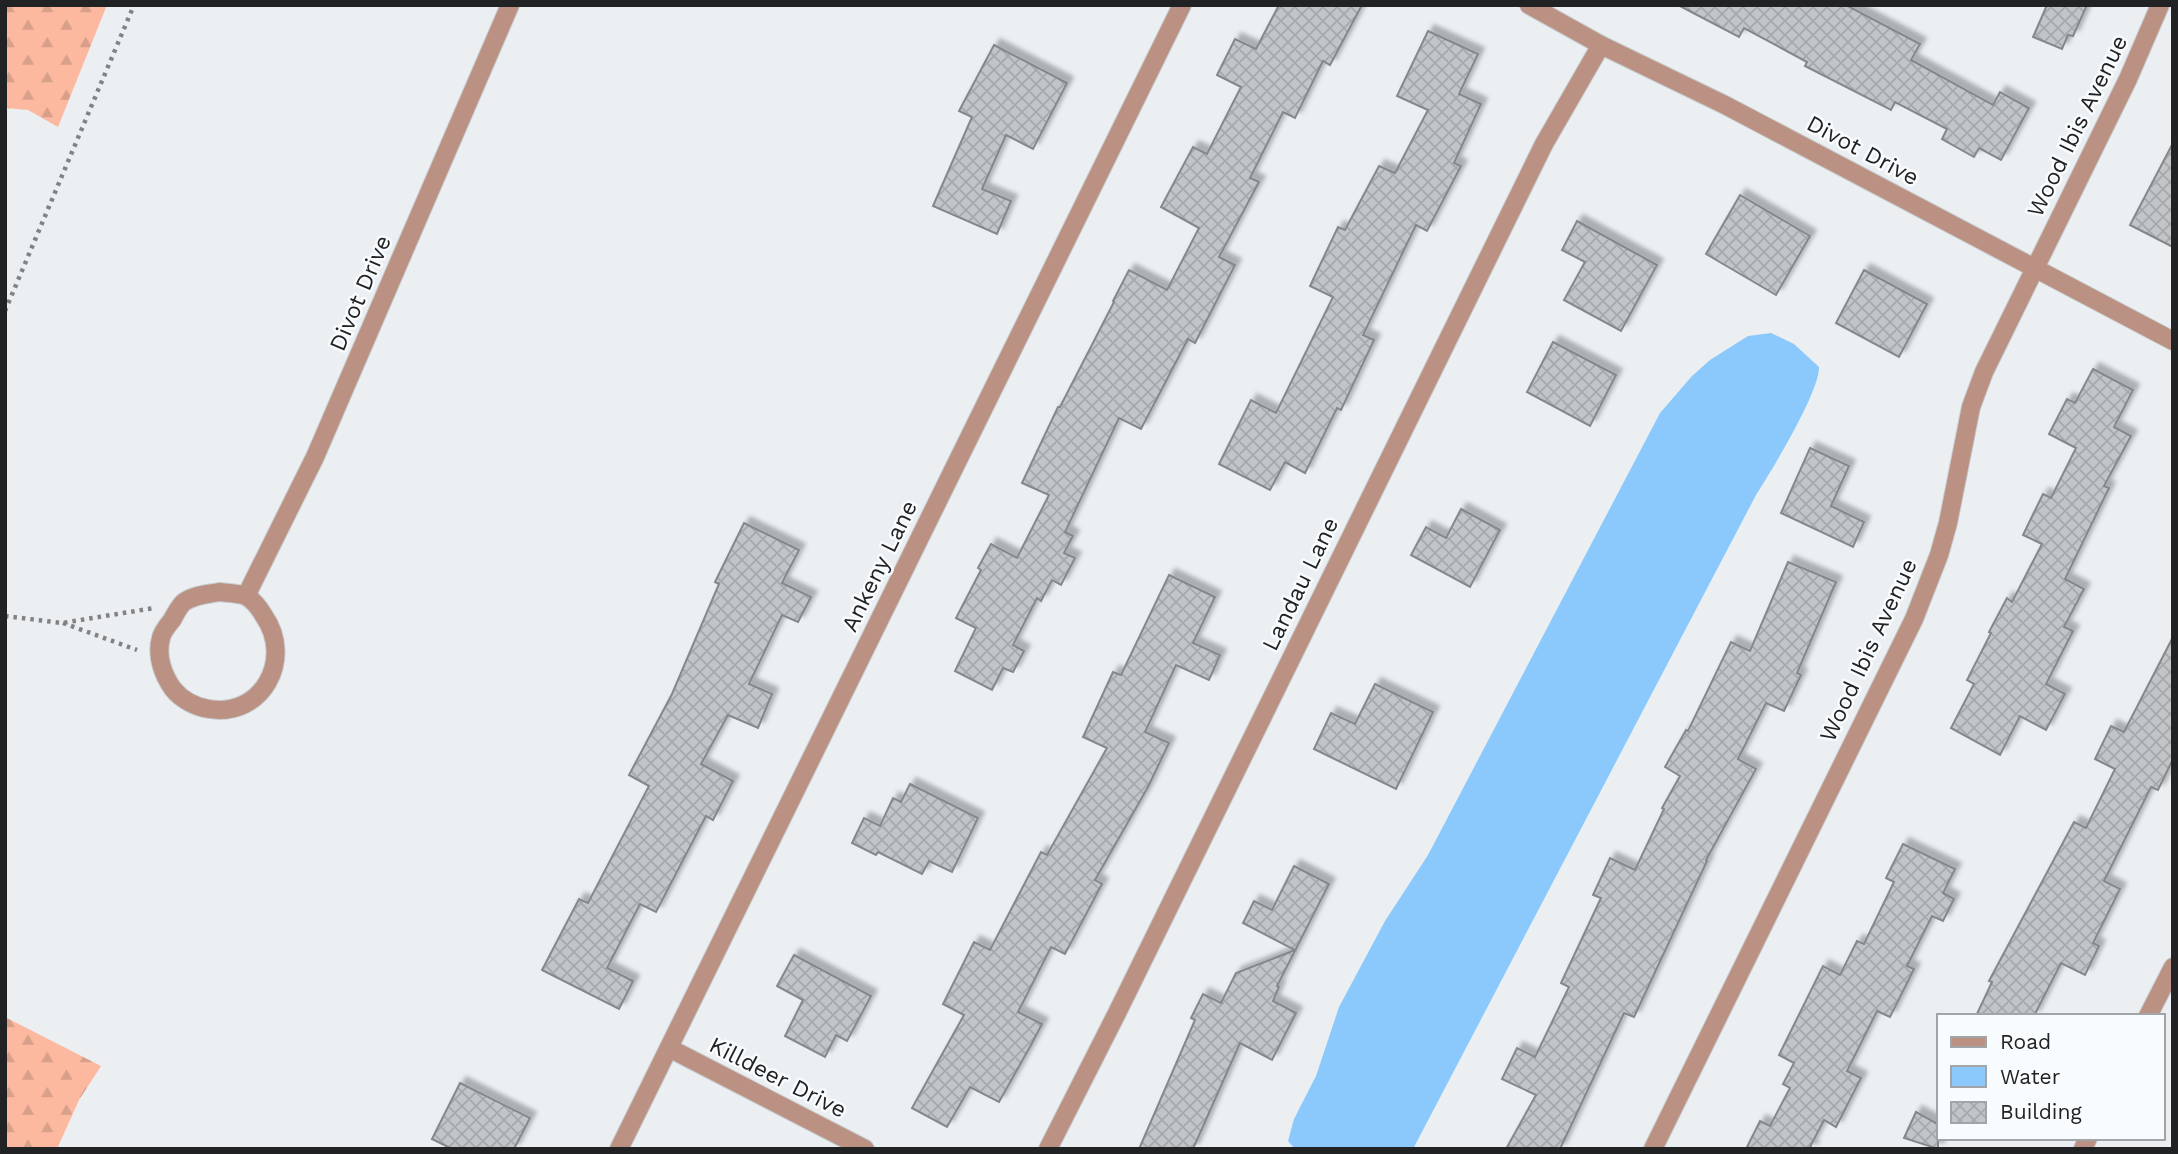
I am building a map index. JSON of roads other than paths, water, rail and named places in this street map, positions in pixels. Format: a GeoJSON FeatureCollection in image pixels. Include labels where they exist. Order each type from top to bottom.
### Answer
{"type":"FeatureCollection","features":[{"type":"Feature","properties":{"kind":"street","name":"Divot Drive"},"geometry":{"type":"LineString","coordinates":[[246,596],[315,457],[510,5]]}},
{"type":"Feature","properties":{"kind":"street","name":"Ankeny Lane"},"geometry":{"type":"LineString","coordinates":[[619,1149],[1182,5]]}},
{"type":"Feature","properties":{"kind":"street","name":"Divot Drive"},"geometry":{"type":"LineString","coordinates":[[1529,5],[1601,45],[1725,105],[2173,341]]}},
{"type":"Feature","properties":{"kind":"street","name":"Wood Ibis Avenue"},"geometry":{"type":"LineString","coordinates":[[1653,1149],[1922,601],[1948,523],[1971,407],[1984,372],[2128,79],[2160,5]]}},
{"type":"Feature","properties":{"kind":"street","name":"Landau Lane"},"geometry":{"type":"LineString","coordinates":[[1048,1149],[1544,144],[1601,45]]}},
{"type":"Feature","properties":{"kind":"street"},"geometry":{"type":"LineString","coordinates":[[219,592],[246,596],[272,627],[277,647],[269,681],[256,696],[238,706],[218,711],[198,707],[178,695],[165,678],[160,659],[161,638],[183,603],[199,595],[219,592]]}},
{"type":"Feature","properties":{"kind":"street"},"geometry":{"type":"LineString","coordinates":[[2149,1014],[2173,967]]}},
{"type":"Feature","properties":{"kind":"street","name":"Killdeer Drive"},"geometry":{"type":"LineString","coordinates":[[669,1048],[865,1149]]}},
{"type":"Feature","properties":{"kind":"water"},"geometry":{"type":"Polygon","coordinates":[[[1771,333],[1794,344],[1819,367],[1812,394],[1794,431],[1756,495],[1413,1149],[1295,1149],[1288,1141],[1294,1119],[1316,1076],[1339,1007],[1385,921],[1428,855],[1660,413],[1692,376],[1710,360],[1748,336],[1771,333]]]}}]}
